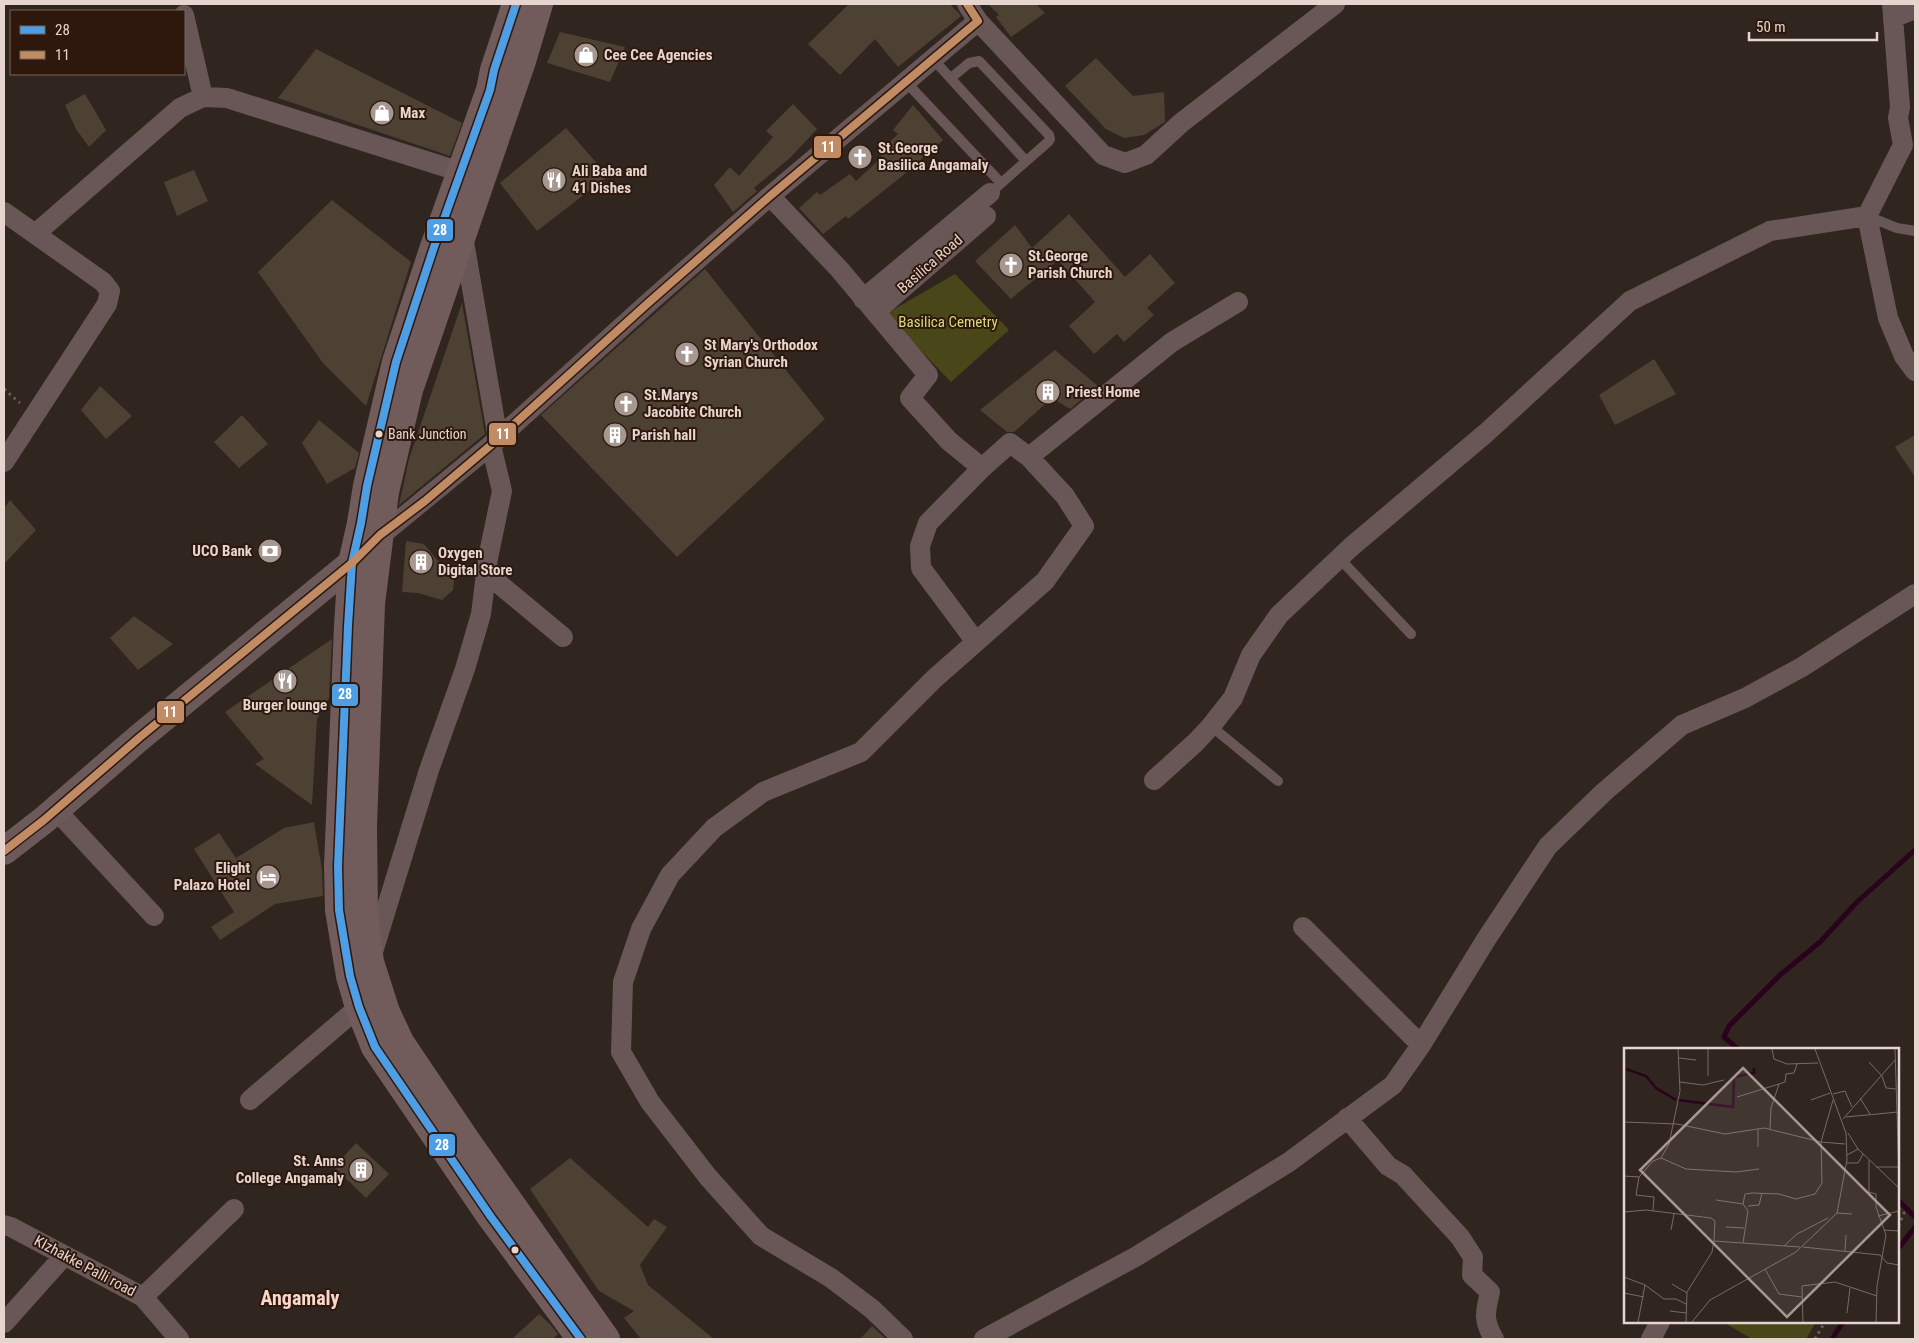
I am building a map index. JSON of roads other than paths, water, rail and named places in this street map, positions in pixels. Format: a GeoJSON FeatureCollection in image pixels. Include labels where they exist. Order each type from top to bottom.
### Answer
{"type":"FeatureCollection","features":[{"type":"Feature","properties":{"kind":"highway"},"geometry":{"type":"LineString","coordinates":[[516,4],[494,70],[490,90],[434,247],[396,362],[374,452],[352,563],[338,866],[339,910],[343,942],[358,1007],[374,1047],[491,1217],[581,1339]]}},
{"type":"Feature","properties":{"kind":"highway"},"geometry":{"type":"LineString","coordinates":[[539,4],[522,61],[409,390],[385,492],[371,604],[363,826],[364,914],[370,962],[386,1012],[400,1042],[466,1140],[606,1339]]}},
{"type":"Feature","properties":{"kind":"main road"},"geometry":{"type":"LineString","coordinates":[[4,851],[56,810],[148,731],[352,563]]}},
{"type":"Feature","properties":{"kind":"street"},"geometry":{"type":"LineString","coordinates":[[967,4],[978,20],[1103,155],[1125,163],[1146,155],[1181,123],[1335,4]]}},
{"type":"Feature","properties":{"kind":"street"},"geometry":{"type":"LineString","coordinates":[[1915,10],[1893,11],[1900,107],[1898,118],[1903,145],[1867,216],[1888,318],[1904,356],[1915,371]]}},
{"type":"Feature","properties":{"kind":"street"},"geometry":{"type":"LineString","coordinates":[[185,19],[203,97]]}},
{"type":"Feature","properties":{"kind":"street"},"geometry":{"type":"LineString","coordinates":[[352,563],[380,535],[425,501],[494,442],[770,196],[978,20]]}},
{"type":"Feature","properties":{"kind":"street"},"geometry":{"type":"LineString","coordinates":[[35,234],[180,108],[203,97],[227,98],[461,172]]}},
{"type":"Feature","properties":{"kind":"street"},"geometry":{"type":"LineString","coordinates":[[869,305],[996,188]]}},
{"type":"Feature","properties":{"kind":"street"},"geometry":{"type":"LineString","coordinates":[[770,196],[840,270],[928,375],[910,398],[949,441],[982,468]]}},
{"type":"Feature","properties":{"kind":"street"},"geometry":{"type":"LineString","coordinates":[[4,212],[103,282],[110,291],[108,304],[4,462]]}},
{"type":"Feature","properties":{"kind":"street","name":"Basilica Road"},"geometry":{"type":"LineString","coordinates":[[869,305],[986,216]]}},
{"type":"Feature","properties":{"kind":"street"},"geometry":{"type":"LineString","coordinates":[[1154,780],[1212,726],[1233,698],[1252,655],[1279,615],[1339,558],[1486,433],[1630,301],[1770,230],[1867,216]]}},
{"type":"Feature","properties":{"kind":"street"},"geometry":{"type":"LineString","coordinates":[[370,962],[429,770],[465,669],[481,614],[486,572],[502,490],[462,232]]}},
{"type":"Feature","properties":{"kind":"street"},"geometry":{"type":"LineString","coordinates":[[1029,457],[1172,342],[1238,302]]}},
{"type":"Feature","properties":{"kind":"street"},"geometry":{"type":"LineString","coordinates":[[903,1339],[872,1309],[831,1278],[761,1236],[708,1177],[650,1102],[621,1052],[623,982],[641,929],[670,875],[714,828],[764,792],[861,752],[934,679],[976,642],[1045,581],[1084,526],[1065,496],[1029,457],[1010,443],[982,468],[928,523],[920,546],[921,568],[976,642]]}},
{"type":"Feature","properties":{"kind":"street"},"geometry":{"type":"LineString","coordinates":[[486,572],[563,636]]}},
{"type":"Feature","properties":{"kind":"street"},"geometry":{"type":"LineString","coordinates":[[984,1339],[1137,1256],[1289,1162],[1393,1085],[1421,1045],[1487,938],[1548,846],[1604,792],[1682,725],[1746,698],[1802,667],[1915,594]]}},
{"type":"Feature","properties":{"kind":"street"},"geometry":{"type":"LineString","coordinates":[[56,810],[154,916]]}},
{"type":"Feature","properties":{"kind":"street"},"geometry":{"type":"LineString","coordinates":[[1303,927],[1421,1045]]}},
{"type":"Feature","properties":{"kind":"street"},"geometry":{"type":"LineString","coordinates":[[250,1100],[358,1007]]}},
{"type":"Feature","properties":{"kind":"street"},"geometry":{"type":"LineString","coordinates":[[1347,1118],[1388,1166],[1403,1175],[1460,1237],[1473,1257],[1472,1275],[1490,1292],[1486,1308],[1486,1326],[1494,1339]]}},
{"type":"Feature","properties":{"kind":"street"},"geometry":{"type":"LineString","coordinates":[[143,1297],[234,1210]]}},
{"type":"Feature","properties":{"kind":"street","name":"KIzhakke Palli road"},"geometry":{"type":"LineString","coordinates":[[4,1225],[143,1297],[179,1339]]}},
{"type":"Feature","properties":{"kind":"street"},"geometry":{"type":"LineString","coordinates":[[4,1323],[64,1256]]}},
{"type":"Feature","properties":{"kind":"street"},"geometry":{"type":"LineString","coordinates":[[1651,1339],[1659,1323]]}},
{"type":"Feature","properties":{"kind":"street"},"geometry":{"type":"LineString","coordinates":[[4,1336],[8,1339]]}},
{"type":"Feature","properties":{"kind":"lane"},"geometry":{"type":"LineString","coordinates":[[932,58],[1026,161]]}},
{"type":"Feature","properties":{"kind":"lane"},"geometry":{"type":"LineString","coordinates":[[906,81],[996,188],[1048,142],[1050,139],[1049,135],[979,61],[969,63],[951,78]]}},
{"type":"Feature","properties":{"kind":"lane"},"geometry":{"type":"LineString","coordinates":[[1867,216],[1896,228],[1915,230]]}},
{"type":"Feature","properties":{"kind":"lane"},"geometry":{"type":"LineString","coordinates":[[1339,558],[1411,634]]}},
{"type":"Feature","properties":{"kind":"lane"},"geometry":{"type":"LineString","coordinates":[[1212,726],[1278,781]]}},
{"type":"Feature","properties":{"kind":"waterway"},"geometry":{"type":"LineString","coordinates":[[1737,1048],[1724,1037],[1729,1026],[1780,975],[1820,942],[1857,902],[1915,850]]}},
{"type":"Feature","properties":{"kind":"waterway"},"geometry":{"type":"LineString","coordinates":[[1899,1201],[1915,1217]]}},
{"type":"Feature","properties":{"kind":"waterway"},"geometry":{"type":"LineString","coordinates":[[1899,1248],[1915,1227]]}},
{"type":"Feature","properties":{"kind":"waterway"},"geometry":{"type":"LineString","coordinates":[[1832,1339],[1842,1323]]}},
{"type":"Feature","properties":{"kind":"place","name":"Cee Cee Agencies"},"geometry":{"type":"Point","coordinates":[586,55]}},
{"type":"Feature","properties":{"kind":"place","name":"Max"},"geometry":{"type":"Point","coordinates":[382,113]}},
{"type":"Feature","properties":{"kind":"place","name":"St.George Basilica Angamaly"},"geometry":{"type":"Point","coordinates":[860,157]}},
{"type":"Feature","properties":{"kind":"place","name":"Ali Baba and 41 Dishes"},"geometry":{"type":"Point","coordinates":[554,180]}},
{"type":"Feature","properties":{"kind":"place","name":"St.George Parish Church"},"geometry":{"type":"Point","coordinates":[1011,265]}},
{"type":"Feature","properties":{"kind":"place","name":"St Mary's Orthodox Syrian Church"},"geometry":{"type":"Point","coordinates":[687,354]}},
{"type":"Feature","properties":{"kind":"place","name":"Priest Home"},"geometry":{"type":"Point","coordinates":[1048,392]}},
{"type":"Feature","properties":{"kind":"place","name":"St.Marys Jacobite Church"},"geometry":{"type":"Point","coordinates":[626,404]}},
{"type":"Feature","properties":{"kind":"place","name":"Bank Junction"},"geometry":{"type":"Point","coordinates":[379,434]}},
{"type":"Feature","properties":{"kind":"place","name":"Parish hall"},"geometry":{"type":"Point","coordinates":[615,435]}},
{"type":"Feature","properties":{"kind":"place","name":"UCO Bank"},"geometry":{"type":"Point","coordinates":[270,551]}},
{"type":"Feature","properties":{"kind":"place","name":"Oxygen Digital Store"},"geometry":{"type":"Point","coordinates":[421,562]}},
{"type":"Feature","properties":{"kind":"place","name":"Burger lounge"},"geometry":{"type":"Point","coordinates":[285,681]}},
{"type":"Feature","properties":{"kind":"place","name":"Elight Palazo Hotel"},"geometry":{"type":"Point","coordinates":[268,877]}},
{"type":"Feature","properties":{"kind":"place","name":"St. Anns College Angamaly"},"geometry":{"type":"Point","coordinates":[361,1170]}},
{"type":"Feature","properties":{"kind":"district","name":"Angamaly"},"geometry":{"type":"Point","coordinates":[300,1298]}},
{"type":"Feature","properties":{"kind":"park label","name":"Basilica Cemetry"},"geometry":{"type":"Point","coordinates":[948,322]}}]}
